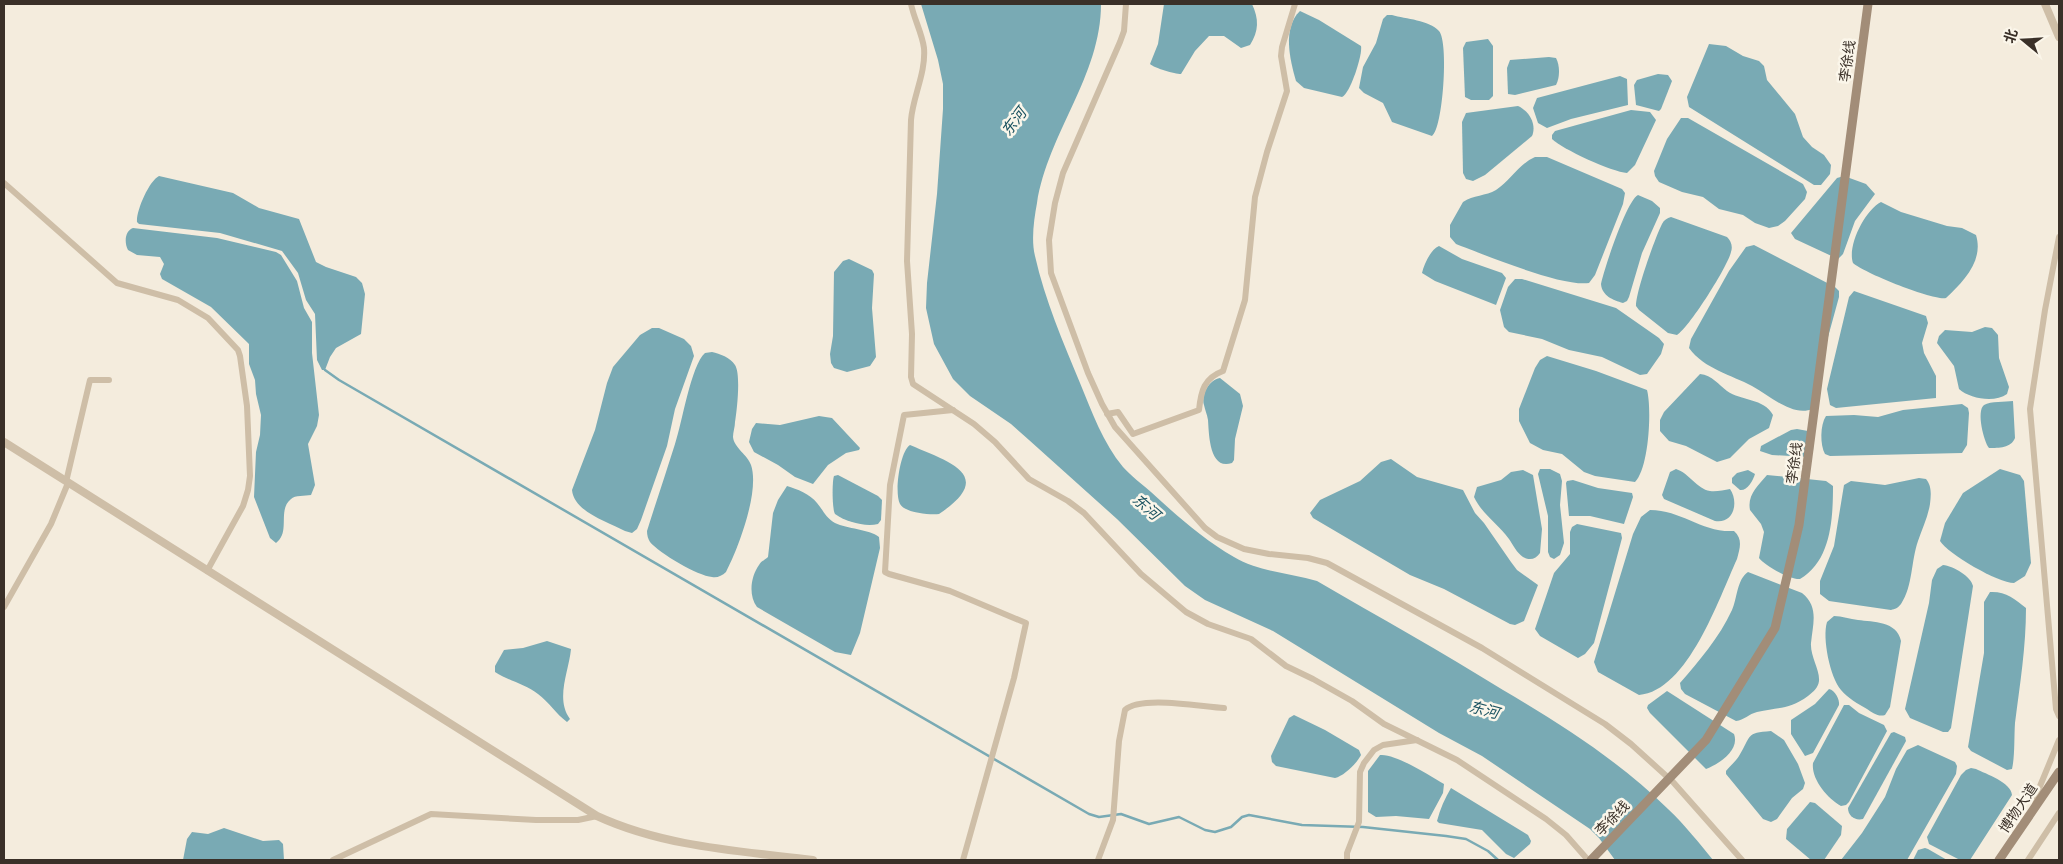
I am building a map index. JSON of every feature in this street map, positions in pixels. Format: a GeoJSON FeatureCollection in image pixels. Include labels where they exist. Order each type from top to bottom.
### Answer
{"type":"FeatureCollection","features":[{"type":"Feature","properties":{"kind":"main road","name":"李徐线"},"geometry":{"type":"LineString","coordinates":[[1590,860],[1706,740],[1775,628],[1799,525],[1868,4]]}},
{"type":"Feature","properties":{"kind":"main road","name":"博物大道"},"geometry":{"type":"LineString","coordinates":[[2000,860],[2059,772]]}},
{"type":"Feature","properties":{"kind":"street"},"geometry":{"type":"LineString","coordinates":[[911,4],[923,45],[924,62],[922,75],[913,100],[910,120],[907,261],[912,334],[911,377],[916,387],[985,433],[1029,479],[1068,501],[1084,513],[1141,574],[1186,612],[1208,624],[1251,638],[1286,666],[1313,678],[1384,724],[1457,760],[1546,819],[1566,835],[1590,860]]}},
{"type":"Feature","properties":{"kind":"street"},"geometry":{"type":"LineString","coordinates":[[1126,4],[1126,18],[1120,42],[1063,173],[1055,202],[1049,240],[1049,264],[1055,286],[1088,373],[1107,414],[1118,432],[1185,508],[1217,537],[1254,552],[1308,558],[1327,563],[1482,648],[1582,709],[1624,739],[1673,782],[1742,860]]}},
{"type":"Feature","properties":{"kind":"street"},"geometry":{"type":"LineString","coordinates":[[1107,414],[1118,412],[1133,434],[1178,418],[1199,410],[1202,390],[1206,380],[1223,371],[1245,300],[1255,197],[1287,90],[1281,56],[1294,4]]}},
{"type":"Feature","properties":{"kind":"street"},"geometry":{"type":"LineString","coordinates":[[2045,4],[2059,37]]}},
{"type":"Feature","properties":{"kind":"street"},"geometry":{"type":"LineString","coordinates":[[4,183],[117,283],[178,300],[208,318],[238,350],[247,406],[250,476],[244,503],[207,571]]}},
{"type":"Feature","properties":{"kind":"street"},"geometry":{"type":"LineString","coordinates":[[2059,237],[2045,310],[2030,409],[2056,709],[2059,716]]}},
{"type":"Feature","properties":{"kind":"street"},"geometry":{"type":"LineString","coordinates":[[4,608],[51,524],[67,482],[90,380],[109,380]]}},
{"type":"Feature","properties":{"kind":"street"},"geometry":{"type":"LineString","coordinates":[[953,410],[904,415],[890,485],[885,572],[950,591],[1026,623],[1014,678],[963,860]]}},
{"type":"Feature","properties":{"kind":"street"},"geometry":{"type":"LineString","coordinates":[[4,442],[597,816],[628,829],[667,839],[813,860]]}},
{"type":"Feature","properties":{"kind":"street"},"geometry":{"type":"LineString","coordinates":[[1098,860],[1113,815],[1123,716],[1128,708],[1140,704],[1173,703],[1224,708]]}},
{"type":"Feature","properties":{"kind":"street"},"geometry":{"type":"LineString","coordinates":[[1347,860],[1359,822],[1360,772],[1364,763],[1374,750],[1383,745],[1418,740]]}},
{"type":"Feature","properties":{"kind":"street"},"geometry":{"type":"LineString","coordinates":[[2034,808],[2038,791],[2059,740]]}},
{"type":"Feature","properties":{"kind":"street"},"geometry":{"type":"LineString","coordinates":[[2028,860],[2059,813]]}},
{"type":"Feature","properties":{"kind":"street"},"geometry":{"type":"LineString","coordinates":[[333,860],[431,814],[544,820],[578,820],[597,816]]}},
{"type":"Feature","properties":{"kind":"water","name":"东河"},"geometry":{"type":"Polygon","coordinates":[[[921,4],[1101,4],[1099,30],[1093,56],[1043,177],[1035,216],[1033,243],[1044,289],[1067,352],[1098,427],[1123,467],[1191,527],[1234,557],[1264,569],[1317,581],[1457,662],[1568,730],[1610,759],[1668,809],[1713,860],[1615,860],[1590,829],[1482,756],[1439,733],[1273,631],[1205,600],[1185,586],[1117,519],[1029,440],[1011,424],[970,396],[953,379],[934,344],[926,308],[937,194],[943,84],[938,60],[921,4]]]}},
{"type":"Feature","properties":{"kind":"water"},"geometry":{"type":"Polygon","coordinates":[[[1164,4],[1252,4],[1257,20],[1255,35],[1250,45],[1241,48],[1224,36],[1209,36],[1195,51],[1181,74],[1160,69],[1150,64],[1158,44],[1164,4]]]}},
{"type":"Feature","properties":{"kind":"water"},"geometry":{"type":"Polygon","coordinates":[[[1300,11],[1319,20],[1361,46],[1355,73],[1349,89],[1342,97],[1304,88],[1296,81],[1290,54],[1289,35],[1294,18],[1300,11]]]}},
{"type":"Feature","properties":{"kind":"water"},"geometry":{"type":"Polygon","coordinates":[[[1387,15],[1429,24],[1439,31],[1442,38],[1444,67],[1442,103],[1436,130],[1432,136],[1392,122],[1383,103],[1364,93],[1359,88],[1363,67],[1376,43],[1383,19],[1387,15]]]}},
{"type":"Feature","properties":{"kind":"water"},"geometry":{"type":"Polygon","coordinates":[[[1488,39],[1493,46],[1493,96],[1489,100],[1471,100],[1465,97],[1463,48],[1466,42],[1488,39]]]}},
{"type":"Feature","properties":{"kind":"water"},"geometry":{"type":"Polygon","coordinates":[[[1709,44],[1726,46],[1743,56],[1759,61],[1764,66],[1767,80],[1795,114],[1803,137],[1812,147],[1824,155],[1831,165],[1830,174],[1821,185],[1814,185],[1689,107],[1687,97],[1709,44]]]}},
{"type":"Feature","properties":{"kind":"water"},"geometry":{"type":"Polygon","coordinates":[[[1556,58],[1559,68],[1556,85],[1515,95],[1508,94],[1507,68],[1510,60],[1556,58]]]}},
{"type":"Feature","properties":{"kind":"water"},"geometry":{"type":"Polygon","coordinates":[[[1658,74],[1668,75],[1672,81],[1661,109],[1659,111],[1636,105],[1634,85],[1637,80],[1658,74]]]}},
{"type":"Feature","properties":{"kind":"water"},"geometry":{"type":"Polygon","coordinates":[[[1620,76],[1627,79],[1628,105],[1571,119],[1547,128],[1538,123],[1533,108],[1537,98],[1620,76]]]}},
{"type":"Feature","properties":{"kind":"water"},"geometry":{"type":"Polygon","coordinates":[[[1518,106],[1526,111],[1531,118],[1533,123],[1532,136],[1485,175],[1473,181],[1466,179],[1463,173],[1462,122],[1466,113],[1518,106]]]}},
{"type":"Feature","properties":{"kind":"water"},"geometry":{"type":"Polygon","coordinates":[[[1631,110],[1650,112],[1656,120],[1635,165],[1627,173],[1610,169],[1566,148],[1552,139],[1555,131],[1631,110]]]}},
{"type":"Feature","properties":{"kind":"water"},"geometry":{"type":"Polygon","coordinates":[[[1681,118],[1688,118],[1803,184],[1807,192],[1805,199],[1785,221],[1778,226],[1769,228],[1755,223],[1743,215],[1719,209],[1703,197],[1682,192],[1659,182],[1654,171],[1667,139],[1681,118]]]}},
{"type":"Feature","properties":{"kind":"water"},"geometry":{"type":"Polygon","coordinates":[[[1535,157],[1547,157],[1622,189],[1625,193],[1623,204],[1595,275],[1589,283],[1561,280],[1523,269],[1456,244],[1450,237],[1450,225],[1463,202],[1496,190],[1524,164],[1535,157]]]}},
{"type":"Feature","properties":{"kind":"water"},"geometry":{"type":"Polygon","coordinates":[[[159,176],[233,193],[259,208],[299,219],[316,262],[356,277],[362,283],[365,294],[361,334],[336,348],[325,370],[322,370],[317,360],[315,314],[306,300],[298,273],[282,251],[220,233],[139,224],[137,222],[144,197],[151,184],[159,176]]]}},
{"type":"Feature","properties":{"kind":"water"},"geometry":{"type":"Polygon","coordinates":[[[1844,176],[1866,184],[1875,194],[1855,221],[1843,254],[1838,259],[1795,239],[1791,233],[1837,178],[1844,176]]]}},
{"type":"Feature","properties":{"kind":"water"},"geometry":{"type":"Polygon","coordinates":[[[1638,195],[1652,201],[1660,208],[1660,213],[1642,253],[1629,297],[1623,303],[1612,299],[1603,292],[1601,284],[1606,264],[1622,221],[1633,200],[1638,195]]]}},
{"type":"Feature","properties":{"kind":"water"},"geometry":{"type":"Polygon","coordinates":[[[1881,202],[1901,212],[1947,226],[1962,228],[1976,235],[1978,245],[1975,262],[1965,278],[1946,298],[1928,295],[1899,285],[1870,273],[1853,263],[1853,247],[1859,229],[1869,213],[1881,202]]]}},
{"type":"Feature","properties":{"kind":"water"},"geometry":{"type":"Polygon","coordinates":[[[1671,217],[1727,237],[1731,242],[1732,248],[1723,270],[1707,296],[1690,321],[1677,335],[1668,333],[1636,306],[1642,277],[1655,241],[1663,223],[1671,217]]]}},
{"type":"Feature","properties":{"kind":"water"},"geometry":{"type":"Polygon","coordinates":[[[130,229],[217,238],[276,252],[281,255],[297,281],[304,308],[312,322],[312,353],[319,415],[317,426],[308,444],[315,485],[311,495],[295,497],[287,504],[283,533],[276,543],[270,538],[254,497],[256,452],[260,435],[261,415],[255,380],[249,364],[249,344],[211,307],[162,279],[160,274],[164,264],[160,257],[137,255],[128,250],[126,237],[130,229]]]}},
{"type":"Feature","properties":{"kind":"water"},"geometry":{"type":"Polygon","coordinates":[[[1754,245],[1835,287],[1839,291],[1813,409],[1801,411],[1785,406],[1752,386],[1710,366],[1689,348],[1691,339],[1729,271],[1746,247],[1754,245]]]}},
{"type":"Feature","properties":{"kind":"water"},"geometry":{"type":"Polygon","coordinates":[[[1439,246],[1462,259],[1502,273],[1506,278],[1496,305],[1435,281],[1422,273],[1428,257],[1439,246]]]}},
{"type":"Feature","properties":{"kind":"water"},"geometry":{"type":"Polygon","coordinates":[[[849,259],[872,270],[874,274],[872,308],[876,357],[870,366],[847,372],[834,368],[831,363],[830,354],[833,336],[834,272],[843,261],[849,259]]]}},
{"type":"Feature","properties":{"kind":"water"},"geometry":{"type":"Polygon","coordinates":[[[1515,279],[1522,279],[1616,308],[1659,338],[1664,344],[1661,354],[1647,374],[1640,375],[1602,357],[1569,350],[1542,339],[1509,332],[1504,327],[1500,310],[1508,287],[1515,279]]]}},
{"type":"Feature","properties":{"kind":"water"},"geometry":{"type":"Polygon","coordinates":[[[1854,291],[1926,316],[1928,323],[1922,343],[1924,353],[1936,376],[1936,398],[1836,408],[1830,405],[1827,389],[1849,297],[1854,291]]]}},
{"type":"Feature","properties":{"kind":"water"},"geometry":{"type":"Polygon","coordinates":[[[1985,327],[1992,328],[1998,335],[1999,358],[2009,387],[2007,394],[2002,397],[1989,399],[1969,395],[1959,389],[1954,366],[1937,343],[1939,336],[1945,330],[1972,332],[1985,327]]]}},
{"type":"Feature","properties":{"kind":"water"},"geometry":{"type":"Polygon","coordinates":[[[652,328],[659,328],[684,339],[691,346],[694,356],[675,409],[667,446],[641,520],[637,529],[632,533],[601,520],[585,510],[574,498],[572,490],[595,430],[613,367],[640,335],[652,328]]]}},
{"type":"Feature","properties":{"kind":"water"},"geometry":{"type":"Polygon","coordinates":[[[712,352],[728,358],[733,362],[737,370],[737,409],[733,437],[736,445],[749,461],[753,476],[753,489],[742,535],[726,572],[723,575],[714,577],[698,573],[662,552],[650,542],[647,531],[678,435],[695,369],[705,353],[712,352]]]}},
{"type":"Feature","properties":{"kind":"water"},"geometry":{"type":"Polygon","coordinates":[[[1547,356],[1596,371],[1647,390],[1649,410],[1648,438],[1640,475],[1635,482],[1595,476],[1584,472],[1562,454],[1543,450],[1530,443],[1519,421],[1519,409],[1535,368],[1540,360],[1547,356]]]}},
{"type":"Feature","properties":{"kind":"water"},"geometry":{"type":"Polygon","coordinates":[[[1700,374],[1712,378],[1733,394],[1764,405],[1773,415],[1769,428],[1749,439],[1730,458],[1717,462],[1686,446],[1669,441],[1660,431],[1660,420],[1664,412],[1700,374]]]}},
{"type":"Feature","properties":{"kind":"water"},"geometry":{"type":"Polygon","coordinates":[[[1220,378],[1240,394],[1243,406],[1235,439],[1234,460],[1232,463],[1224,464],[1215,456],[1212,449],[1203,401],[1209,385],[1220,378]]]}},
{"type":"Feature","properties":{"kind":"water"},"geometry":{"type":"Polygon","coordinates":[[[2013,401],[2015,438],[2008,446],[1989,448],[1982,427],[1982,408],[1990,403],[2013,401]]]}},
{"type":"Feature","properties":{"kind":"water"},"geometry":{"type":"Polygon","coordinates":[[[1962,404],[1968,408],[1969,413],[1967,445],[1962,453],[1830,456],[1825,454],[1823,450],[1822,430],[1826,416],[1854,415],[1878,417],[1903,410],[1962,404]]]}},
{"type":"Feature","properties":{"kind":"water"},"geometry":{"type":"Polygon","coordinates":[[[819,416],[832,418],[860,448],[859,450],[846,453],[828,465],[813,484],[795,477],[754,452],[749,442],[752,429],[756,423],[780,425],[819,416]]]}},
{"type":"Feature","properties":{"kind":"water"},"geometry":{"type":"Polygon","coordinates":[[[1791,430],[1808,431],[1814,435],[1813,451],[1808,457],[1772,455],[1760,451],[1761,446],[1791,430]]]}},
{"type":"Feature","properties":{"kind":"water"},"geometry":{"type":"Polygon","coordinates":[[[910,445],[952,464],[961,471],[966,480],[964,489],[956,501],[939,514],[924,514],[907,510],[900,504],[898,499],[899,473],[903,455],[910,445]]]}},
{"type":"Feature","properties":{"kind":"water"},"geometry":{"type":"Polygon","coordinates":[[[1391,459],[1417,477],[1463,490],[1475,513],[1517,570],[1538,585],[1524,621],[1515,625],[1510,624],[1444,589],[1410,575],[1313,518],[1310,513],[1320,500],[1360,481],[1381,462],[1391,459]]]}},
{"type":"Feature","properties":{"kind":"water"},"geometry":{"type":"Polygon","coordinates":[[[1540,469],[1550,469],[1560,474],[1562,481],[1560,505],[1564,543],[1560,555],[1554,559],[1550,557],[1548,552],[1548,516],[1538,474],[1540,469]]]}},
{"type":"Feature","properties":{"kind":"water"},"geometry":{"type":"Polygon","coordinates":[[[1676,469],[1705,490],[1730,489],[1733,494],[1734,506],[1730,516],[1721,521],[1715,521],[1664,499],[1662,495],[1670,472],[1676,469]]]}},
{"type":"Feature","properties":{"kind":"water"},"geometry":{"type":"Polygon","coordinates":[[[2000,469],[2020,475],[2024,481],[2031,563],[2025,576],[2014,583],[1997,578],[1974,567],[1945,547],[1940,541],[1945,523],[1963,493],[2000,469]]]}},
{"type":"Feature","properties":{"kind":"water"},"geometry":{"type":"Polygon","coordinates":[[[1523,470],[1533,475],[1542,529],[1540,553],[1537,557],[1530,559],[1523,557],[1519,553],[1505,534],[1481,509],[1474,497],[1477,487],[1501,480],[1511,472],[1523,470]]]}},
{"type":"Feature","properties":{"kind":"water"},"geometry":{"type":"Polygon","coordinates":[[[1748,470],[1755,474],[1754,477],[1747,487],[1740,490],[1732,483],[1732,478],[1737,473],[1748,470]]]}},
{"type":"Feature","properties":{"kind":"water"},"geometry":{"type":"Polygon","coordinates":[[[838,475],[878,496],[882,500],[881,520],[878,524],[856,523],[835,514],[833,483],[834,476],[838,475]]]}},
{"type":"Feature","properties":{"kind":"water"},"geometry":{"type":"Polygon","coordinates":[[[1767,475],[1826,481],[1833,486],[1831,525],[1824,550],[1818,562],[1800,579],[1778,572],[1759,558],[1764,532],[1761,524],[1750,510],[1750,500],[1754,491],[1767,475]]]}},
{"type":"Feature","properties":{"kind":"water"},"geometry":{"type":"Polygon","coordinates":[[[1919,478],[1926,479],[1929,485],[1931,494],[1930,504],[1918,541],[1908,589],[1900,605],[1891,610],[1829,601],[1820,594],[1820,581],[1834,546],[1844,485],[1851,481],[1885,485],[1919,478]]]}},
{"type":"Feature","properties":{"kind":"water"},"geometry":{"type":"Polygon","coordinates":[[[1573,480],[1598,488],[1632,493],[1633,497],[1624,524],[1590,516],[1569,516],[1566,483],[1573,480]]]}},
{"type":"Feature","properties":{"kind":"water"},"geometry":{"type":"Polygon","coordinates":[[[787,486],[811,497],[835,523],[870,532],[879,537],[880,548],[860,633],[851,655],[835,652],[757,607],[752,597],[752,580],[756,569],[768,557],[773,513],[778,500],[787,486]]]}},
{"type":"Feature","properties":{"kind":"water"},"geometry":{"type":"Polygon","coordinates":[[[1650,510],[1672,514],[1712,529],[1734,531],[1739,537],[1740,544],[1737,559],[1711,618],[1687,660],[1672,678],[1657,690],[1639,695],[1598,672],[1594,662],[1633,534],[1641,517],[1650,510]]]}},
{"type":"Feature","properties":{"kind":"water"},"geometry":{"type":"Polygon","coordinates":[[[1577,524],[1621,533],[1622,538],[1594,643],[1585,654],[1578,658],[1540,636],[1535,629],[1554,573],[1570,554],[1570,532],[1572,527],[1577,524]]]}},
{"type":"Feature","properties":{"kind":"water"},"geometry":{"type":"Polygon","coordinates":[[[1943,565],[1961,572],[1972,582],[1973,586],[1951,728],[1948,732],[1943,732],[1910,718],[1905,709],[1929,603],[1932,580],[1937,569],[1943,565]]]}},
{"type":"Feature","properties":{"kind":"water"},"geometry":{"type":"Polygon","coordinates":[[[1748,572],[1802,593],[1811,604],[1814,622],[1811,648],[1819,681],[1814,691],[1795,704],[1757,712],[1736,721],[1685,694],[1681,689],[1680,683],[1715,640],[1732,610],[1742,579],[1748,572]]]}},
{"type":"Feature","properties":{"kind":"water"},"geometry":{"type":"Polygon","coordinates":[[[1990,592],[2005,594],[2026,608],[2024,651],[2015,723],[2013,764],[2012,769],[2007,770],[1971,751],[1968,747],[1984,653],[1984,602],[1990,592]]]}},
{"type":"Feature","properties":{"kind":"water"},"geometry":{"type":"Polygon","coordinates":[[[1834,616],[1877,622],[1890,626],[1899,634],[1901,641],[1890,707],[1885,715],[1876,714],[1857,703],[1844,693],[1837,684],[1830,667],[1826,647],[1827,622],[1834,616]]]}},
{"type":"Feature","properties":{"kind":"water"},"geometry":{"type":"Polygon","coordinates":[[[547,641],[571,649],[563,694],[566,711],[570,719],[567,722],[538,694],[495,672],[495,666],[504,650],[523,648],[547,641]]]}},
{"type":"Feature","properties":{"kind":"water"},"geometry":{"type":"Polygon","coordinates":[[[1829,689],[1837,696],[1839,705],[1813,753],[1805,756],[1791,734],[1791,720],[1815,704],[1829,689]]]}},
{"type":"Feature","properties":{"kind":"water"},"geometry":{"type":"Polygon","coordinates":[[[1667,691],[1734,734],[1734,746],[1727,756],[1717,764],[1706,769],[1650,713],[1647,708],[1648,705],[1667,691]]]}},
{"type":"Feature","properties":{"kind":"water"},"geometry":{"type":"Polygon","coordinates":[[[1844,705],[1849,705],[1859,713],[1884,725],[1887,731],[1849,802],[1841,806],[1830,798],[1817,782],[1813,763],[1844,705]]]}},
{"type":"Feature","properties":{"kind":"water"},"geometry":{"type":"Polygon","coordinates":[[[1294,715],[1359,750],[1361,755],[1346,772],[1335,778],[1276,766],[1272,762],[1271,756],[1289,718],[1294,715]]]}},
{"type":"Feature","properties":{"kind":"water"},"geometry":{"type":"Polygon","coordinates":[[[1771,731],[1784,740],[1798,764],[1805,783],[1803,789],[1792,798],[1777,819],[1771,822],[1763,819],[1726,774],[1726,771],[1738,758],[1750,736],[1771,731]]]}},
{"type":"Feature","properties":{"kind":"water"},"geometry":{"type":"Polygon","coordinates":[[[1894,732],[1905,737],[1906,741],[1863,819],[1855,819],[1849,813],[1848,808],[1891,733],[1894,732]]]}},
{"type":"Feature","properties":{"kind":"water"},"geometry":{"type":"Polygon","coordinates":[[[1918,745],[1955,762],[1957,766],[1956,774],[1907,860],[1841,860],[1862,833],[1885,797],[1896,769],[1907,750],[1918,745]]]}},
{"type":"Feature","properties":{"kind":"water"},"geometry":{"type":"Polygon","coordinates":[[[1380,755],[1386,755],[1403,761],[1444,784],[1443,793],[1429,819],[1396,816],[1376,817],[1368,812],[1368,771],[1380,755]]]}},
{"type":"Feature","properties":{"kind":"water"},"geometry":{"type":"Polygon","coordinates":[[[1971,768],[2003,782],[2011,790],[2012,795],[1970,860],[1960,860],[1929,844],[1927,837],[1961,775],[1971,768]]]}},
{"type":"Feature","properties":{"kind":"water"},"geometry":{"type":"Polygon","coordinates":[[[1451,788],[1528,835],[1531,841],[1530,844],[1514,858],[1506,854],[1482,830],[1439,823],[1437,821],[1440,812],[1451,788]]]}},
{"type":"Feature","properties":{"kind":"water"},"geometry":{"type":"Polygon","coordinates":[[[1810,802],[1815,803],[1842,826],[1841,835],[1824,860],[1811,860],[1786,839],[1787,829],[1810,802]]]}},
{"type":"Feature","properties":{"kind":"water"},"geometry":{"type":"Polygon","coordinates":[[[224,828],[263,841],[279,840],[283,844],[284,860],[183,860],[187,839],[192,832],[208,834],[224,828]]]}},
{"type":"Feature","properties":{"kind":"water"},"geometry":{"type":"Polygon","coordinates":[[[1925,848],[1947,860],[1913,860],[1918,850],[1925,848]]]}},
{"type":"Feature","properties":{"kind":"waterway"},"geometry":{"type":"LineString","coordinates":[[325,370],[339,380],[1089,814],[1099,817],[1121,814],[1149,824],[1179,817],[1205,830],[1215,832],[1231,827],[1242,817],[1249,815],[1302,825],[1363,827],[1446,836],[1466,839],[1488,851],[1498,860]]}}]}
